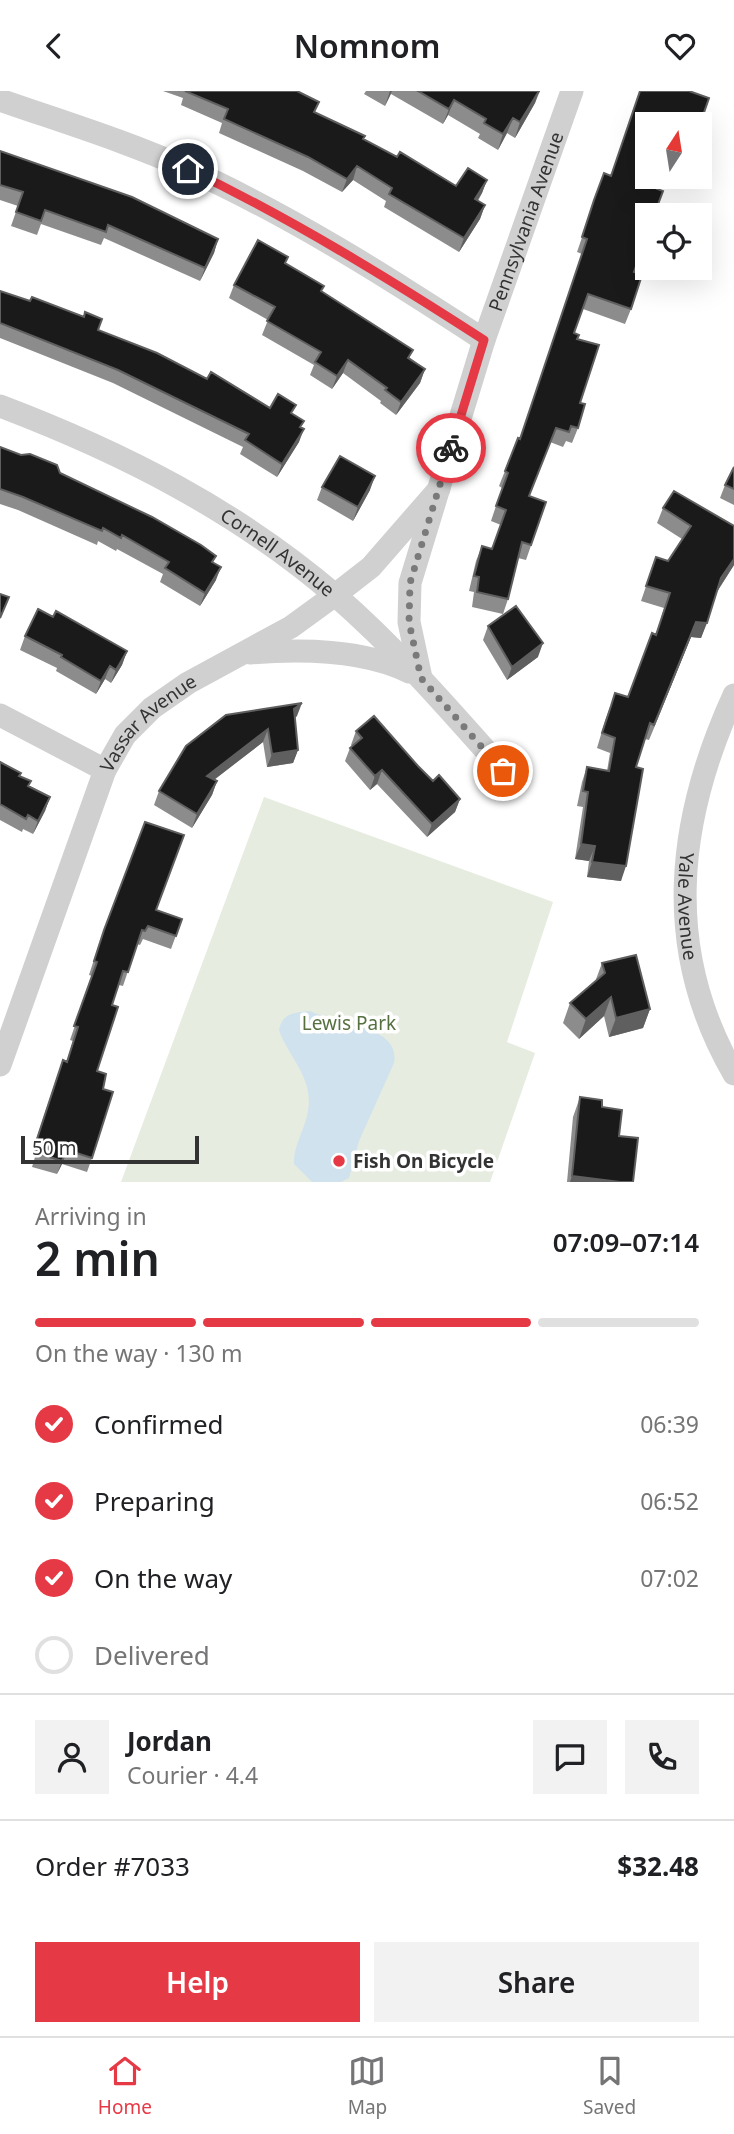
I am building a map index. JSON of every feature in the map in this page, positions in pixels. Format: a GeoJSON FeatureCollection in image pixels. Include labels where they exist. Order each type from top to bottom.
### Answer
{"type":"FeatureCollection","features":[{"type":"Feature","properties":{"kind":"street","name":"Pennsylvania Avenue"},"geometry":{"type":"LineString","coordinates":[[421,678],[409,622],[410,583],[484,340],[572,91]]}},
{"type":"Feature","properties":{"kind":"street"},"geometry":{"type":"LineString","coordinates":[[0,100],[177,164],[262,205],[402,287],[484,340]]}},
{"type":"Feature","properties":{"kind":"street","name":"Cornell Avenue"},"geometry":{"type":"LineString","coordinates":[[0,405],[78,436],[213,506],[335,595],[421,678],[503,771]]}},
{"type":"Feature","properties":{"kind":"street","name":"Vassar Avenue"},"geometry":{"type":"LineString","coordinates":[[0,1065],[105,770],[125,735],[152,708],[188,683],[291,627],[370,568],[439,489]]}},
{"type":"Feature","properties":{"kind":"street"},"geometry":{"type":"LineString","coordinates":[[245,654],[291,650],[334,654],[396,665],[421,678]]}},
{"type":"Feature","properties":{"kind":"street","name":"Yale Avenue"},"geometry":{"type":"LineString","coordinates":[[734,695],[718,730],[694,807],[685,866],[691,970],[704,1015],[734,1074]]}},
{"type":"Feature","properties":{"kind":"street"},"geometry":{"type":"LineString","coordinates":[[0,716],[105,770]]}},
{"type":"Feature","properties":{"kind":"green space","name":"Lewis Park"},"geometry":{"type":"Polygon","coordinates":[[[264,797],[553,902],[507,1042],[535,1053],[490,1182],[121,1182],[264,797]]]}},
{"type":"Feature","properties":{"kind":"water"},"geometry":{"type":"Polygon","coordinates":[[[310,1011],[377,1033],[393,1050],[394,1063],[359,1141],[349,1178],[341,1182],[312,1182],[294,1164],[309,1099],[304,1078],[279,1030],[286,1017],[310,1011]]]}},
{"type":"Feature","properties":{"kind":"building"},"geometry":{"type":"Polygon","coordinates":[[[185,91],[297,91],[319,102],[314,112],[365,136],[363,139],[397,157],[400,152],[456,186],[468,168],[487,180],[475,199],[485,205],[464,238],[389,194],[392,188],[357,166],[347,179],[308,157],[224,119],[228,109],[185,91]]]}},
{"type":"Feature","properties":{"kind":"building"},"geometry":{"type":"Polygon","coordinates":[[[418,91],[539,91],[520,122],[513,118],[503,134],[484,123],[486,119],[454,100],[449,109],[418,91]]]}},
{"type":"Feature","properties":{"kind":"building"},"geometry":{"type":"Polygon","coordinates":[[[640,91],[689,91],[709,98],[704,112],[635,112],[635,189],[663,191],[658,203],[635,203],[634,272],[635,280],[640,280],[631,309],[588,294],[574,333],[579,335],[577,339],[599,345],[580,403],[585,404],[578,428],[571,426],[569,432],[556,428],[529,496],[546,502],[531,545],[522,542],[508,599],[477,592],[479,577],[474,576],[482,546],[492,549],[506,510],[496,506],[508,473],[505,471],[518,438],[520,439],[587,239],[582,237],[594,200],[604,173],[611,176],[640,91]]]}},
{"type":"Feature","properties":{"kind":"building"},"geometry":{"type":"Polygon","coordinates":[[[0,151],[132,197],[218,239],[205,268],[108,225],[106,232],[45,210],[41,221],[16,212],[23,192],[0,185],[0,151]]]}},
{"type":"Feature","properties":{"kind":"building"},"geometry":{"type":"Polygon","coordinates":[[[258,240],[288,257],[285,263],[324,286],[321,291],[413,350],[408,358],[425,369],[401,402],[385,390],[387,388],[348,360],[337,376],[315,362],[321,352],[267,321],[275,307],[234,285],[258,240]]]}},
{"type":"Feature","properties":{"kind":"building"},"geometry":{"type":"Polygon","coordinates":[[[0,291],[30,301],[32,297],[84,317],[85,312],[102,319],[98,330],[157,353],[207,379],[211,372],[270,408],[278,394],[296,405],[291,413],[304,421],[300,427],[304,429],[282,464],[245,440],[249,434],[118,370],[0,323],[0,291]]]}},
{"type":"Feature","properties":{"kind":"building"},"geometry":{"type":"Polygon","coordinates":[[[0,447],[21,455],[30,454],[57,465],[60,473],[152,517],[201,545],[216,556],[212,562],[221,567],[205,593],[165,568],[169,562],[122,535],[121,538],[103,528],[102,531],[0,489],[0,447]]]}},
{"type":"Feature","properties":{"kind":"building"},"geometry":{"type":"Polygon","coordinates":[[[340,456],[375,476],[358,507],[322,487],[340,456]]]}},
{"type":"Feature","properties":{"kind":"building"},"geometry":{"type":"Polygon","coordinates":[[[734,467],[734,489],[725,485],[734,467]]]}},
{"type":"Feature","properties":{"kind":"building"},"geometry":{"type":"Polygon","coordinates":[[[674,491],[734,526],[734,559],[721,578],[707,623],[696,622],[654,725],[650,723],[636,767],[643,769],[626,866],[592,862],[595,846],[581,844],[588,792],[583,791],[587,767],[609,771],[615,738],[602,733],[615,693],[628,697],[652,633],[656,635],[670,593],[646,586],[656,557],[668,561],[691,526],[663,508],[674,491]]]}},
{"type":"Feature","properties":{"kind":"building"},"geometry":{"type":"Polygon","coordinates":[[[0,594],[9,597],[0,618],[0,594]]]}},
{"type":"Feature","properties":{"kind":"building"},"geometry":{"type":"Polygon","coordinates":[[[516,606],[543,643],[512,667],[488,626],[516,606]]]}},
{"type":"Feature","properties":{"kind":"building"},"geometry":{"type":"Polygon","coordinates":[[[38,609],[53,617],[56,611],[127,651],[116,670],[110,666],[101,681],[61,657],[62,655],[25,636],[38,609]]]}},
{"type":"Feature","properties":{"kind":"building"},"geometry":{"type":"Polygon","coordinates":[[[302,703],[294,709],[298,750],[272,754],[268,729],[207,776],[217,781],[197,814],[159,791],[186,746],[226,715],[302,703]]]}},
{"type":"Feature","properties":{"kind":"building"},"geometry":{"type":"Polygon","coordinates":[[[374,716],[433,781],[439,775],[460,799],[432,824],[382,770],[375,776],[350,748],[362,738],[356,731],[374,716]]]}},
{"type":"Feature","properties":{"kind":"building"},"geometry":{"type":"Polygon","coordinates":[[[0,762],[31,781],[28,786],[50,797],[38,821],[28,815],[26,819],[0,804],[0,762]]]}},
{"type":"Feature","properties":{"kind":"building"},"geometry":{"type":"Polygon","coordinates":[[[145,822],[184,835],[156,910],[182,919],[176,936],[148,926],[145,931],[142,930],[128,972],[123,971],[112,1005],[118,1007],[97,1071],[106,1074],[103,1089],[113,1092],[92,1158],[67,1150],[62,1161],[37,1153],[40,1143],[36,1142],[63,1060],[67,1062],[78,1027],[74,1026],[97,962],[94,961],[104,930],[145,822]]]}},
{"type":"Feature","properties":{"kind":"building"},"geometry":{"type":"Polygon","coordinates":[[[636,955],[650,1009],[616,1018],[611,997],[586,1019],[570,1003],[605,973],[602,963],[636,955]]]}},
{"type":"Feature","properties":{"kind":"building"},"geometry":{"type":"Polygon","coordinates":[[[580,1097],[602,1100],[602,1107],[622,1110],[619,1136],[638,1138],[633,1182],[572,1176],[580,1097]]]}},
{"type":"Feature","properties":{"kind":"way so far"},"geometry":{"type":"LineString","coordinates":[[451,448],[410,583],[409,622],[421,678],[503,771]]}},
{"type":"Feature","properties":{"kind":"place","name":"Fish On Bicycle"},"geometry":{"type":"Point","coordinates":[339,1161]}},
{"type":"Feature","properties":{"kind":"route"},"geometry":{"type":"LineString","coordinates":[[188,169],[262,205],[331,244],[484,340],[451,448]]}}]}
